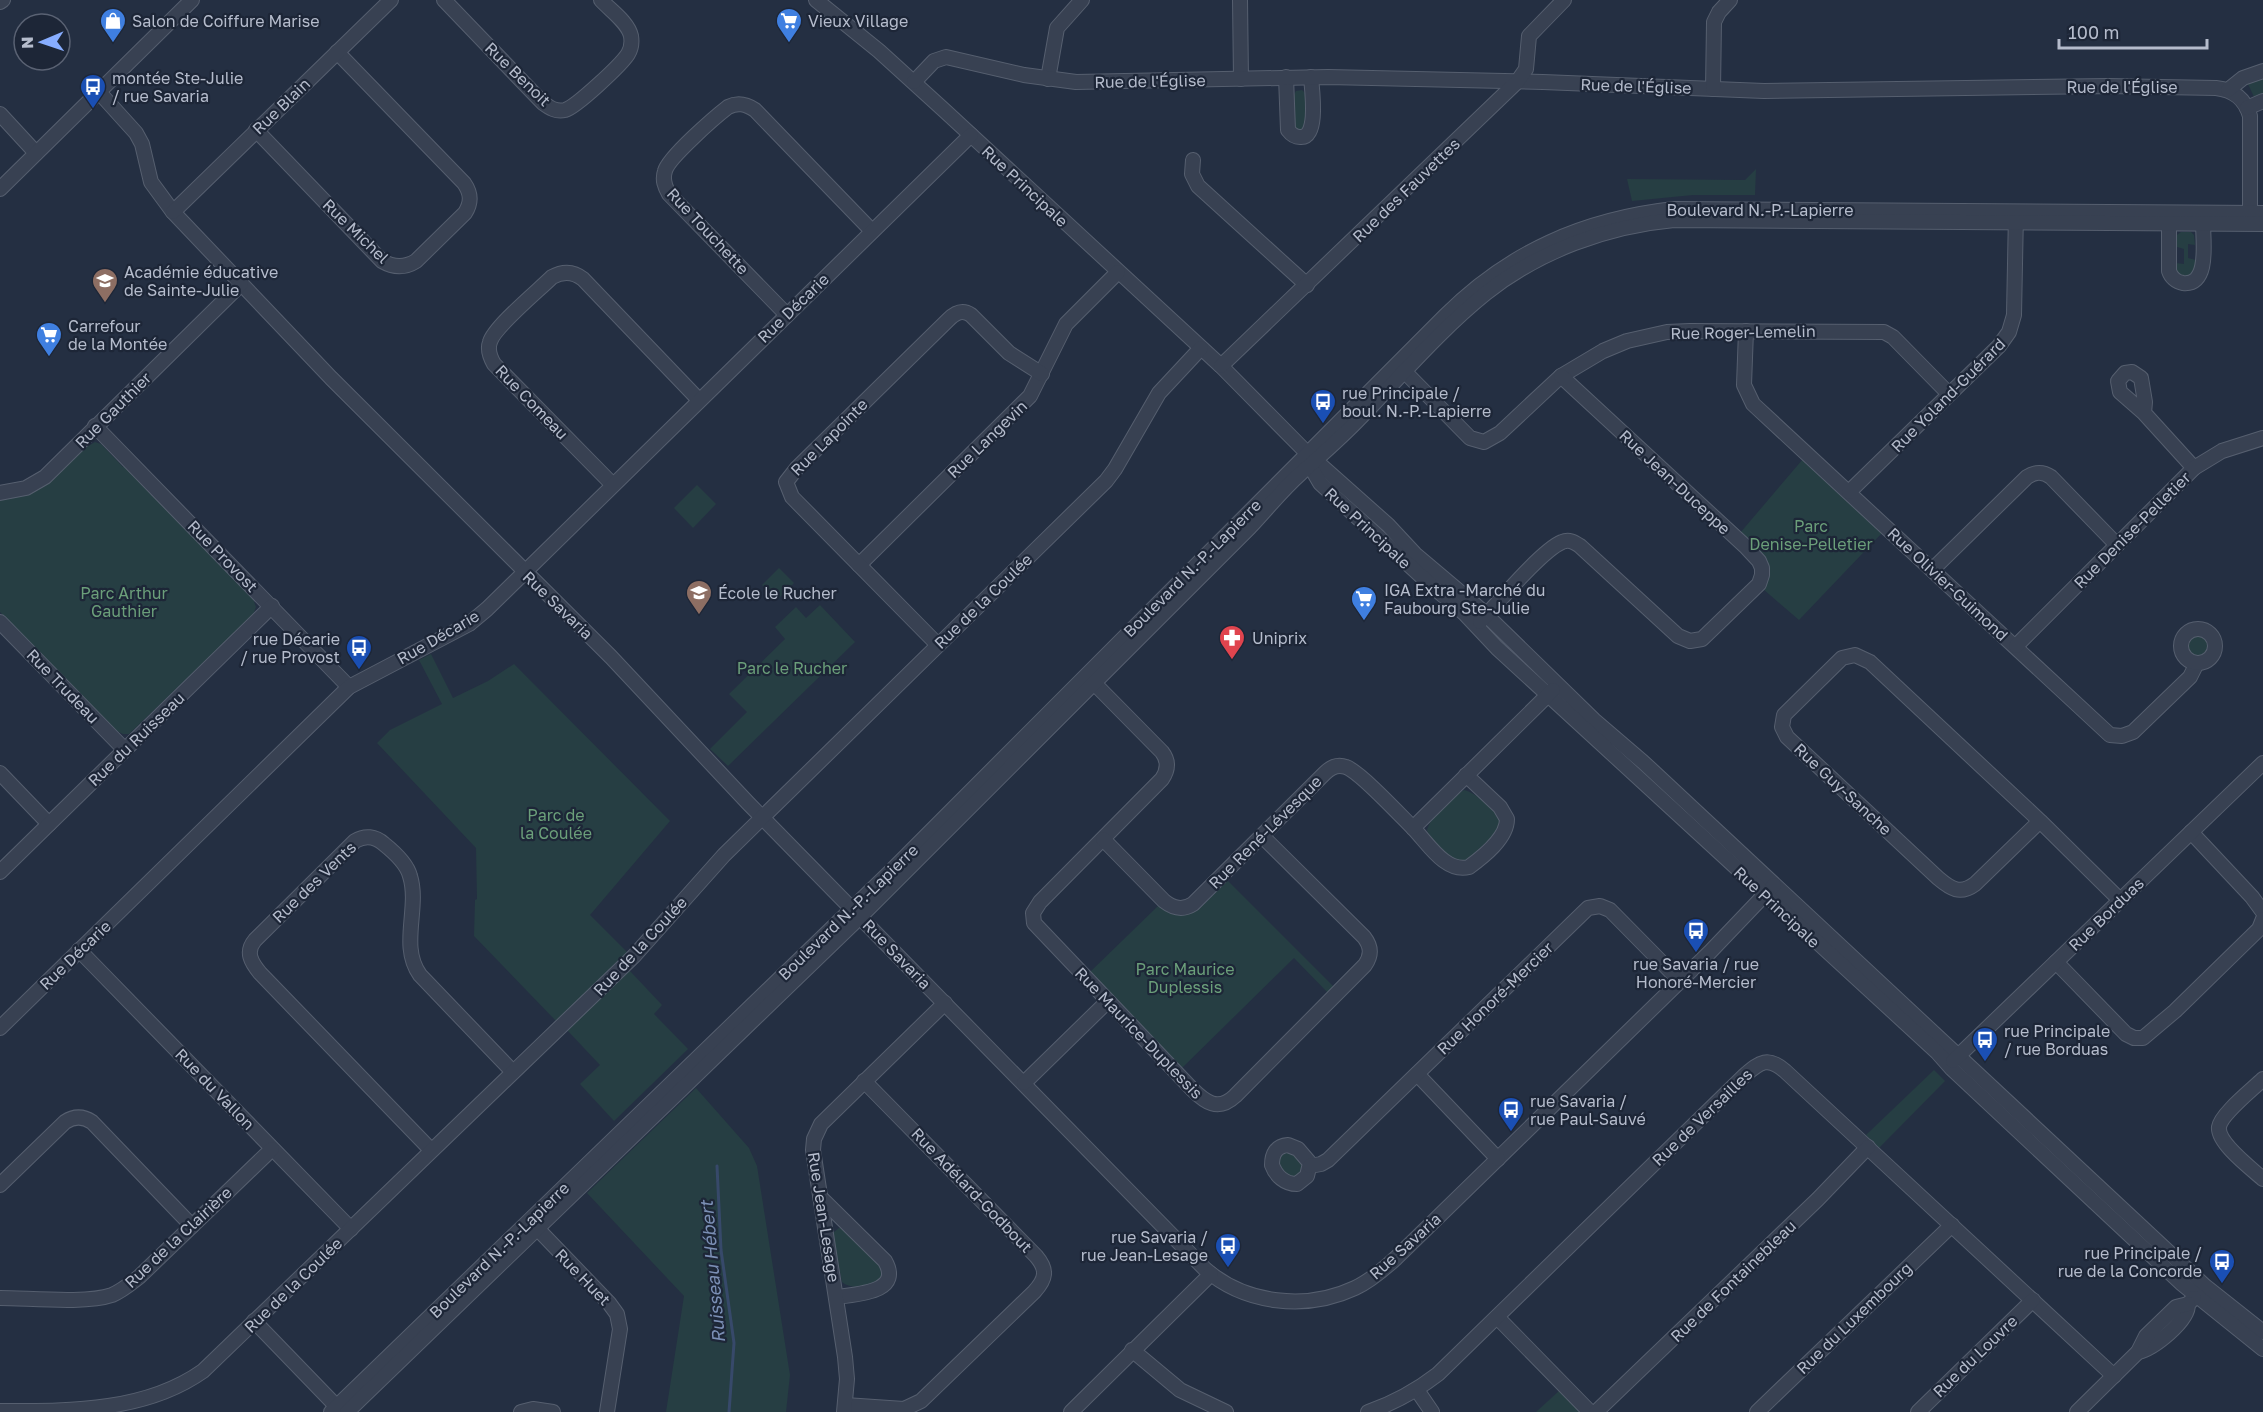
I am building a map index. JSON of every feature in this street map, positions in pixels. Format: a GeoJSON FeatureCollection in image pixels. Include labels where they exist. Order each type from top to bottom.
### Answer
{"type":"FeatureCollection","features":[{"type":"Feature","properties":{"kind":"street"},"geometry":{"type":"LineString","coordinates":[[0,189],[192,0]]}},
{"type":"Feature","properties":{"kind":"street","name":"Rue Blain"},"geometry":{"type":"LineString","coordinates":[[173,212],[391,0]]}},
{"type":"Feature","properties":{"kind":"street","name":"Rue Benoit"},"geometry":{"type":"LineString","coordinates":[[444,0],[543,103],[560,110],[576,104],[624,59],[631,46],[631,34],[628,28],[601,0]]}},
{"type":"Feature","properties":{"kind":"street","name":"Rue Principale"},"geometry":{"type":"LineString","coordinates":[[816,0],[914,82],[1221,366],[1311,460],[1388,525],[1481,620],[1497,648],[1643,762],[1774,885],[2196,1295],[2263,1349]]}},
{"type":"Feature","properties":{"kind":"street"},"geometry":{"type":"LineString","coordinates":[[1047,79],[1057,28],[1082,0]]}},
{"type":"Feature","properties":{"kind":"street"},"geometry":{"type":"LineString","coordinates":[[1240,0],[1241,79]]}},
{"type":"Feature","properties":{"kind":"street","name":"Rue des Fauvettes"},"geometry":{"type":"LineString","coordinates":[[1221,366],[1517,82],[1526,69],[1529,36],[1564,0]]}},
{"type":"Feature","properties":{"kind":"street"},"geometry":{"type":"LineString","coordinates":[[1713,89],[1714,22],[1719,12],[1730,0]]}},
{"type":"Feature","properties":{"kind":"street","name":"Rue Michel"},"geometry":{"type":"LineString","coordinates":[[256,130],[382,261],[394,266],[405,266],[416,261],[468,208],[470,197],[467,188],[337,52]]}},
{"type":"Feature","properties":{"kind":"street","name":"Rue de l'Église"},"geometry":{"type":"LineString","coordinates":[[914,82],[934,61],[945,57],[1047,79],[1076,82],[1311,77],[1787,91],[2108,86],[2228,90]]}},
{"type":"Feature","properties":{"kind":"street"},"geometry":{"type":"LineString","coordinates":[[2257,218],[2251,128],[2247,108],[2238,96],[2228,90],[2241,79],[2263,71]]}},
{"type":"Feature","properties":{"kind":"street"},"geometry":{"type":"LineString","coordinates":[[1286,77],[1288,130],[1294,136],[1303,138],[1308,136],[1312,127],[1311,77]]}},
{"type":"Feature","properties":{"kind":"street","name":"Rue Savaria"},"geometry":{"type":"LineString","coordinates":[[98,91],[136,133],[142,144],[151,182],[173,212],[331,378],[611,657],[762,818],[1211,1274],[1245,1292],[1281,1301],[1314,1301],[1364,1284],[1385,1268],[1680,981],[1774,885]]}},
{"type":"Feature","properties":{"kind":"street"},"geometry":{"type":"LineString","coordinates":[[2247,108],[2263,101]]}},
{"type":"Feature","properties":{"kind":"street","name":"Rue Touchette"},"geometry":{"type":"LineString","coordinates":[[787,315],[669,194],[664,174],[674,158],[728,107],[738,103],[744,104],[755,110],[872,231]]}},
{"type":"Feature","properties":{"kind":"street"},"geometry":{"type":"LineString","coordinates":[[0,114],[36,153]]}},
{"type":"Feature","properties":{"kind":"street","name":"Rue Décarie"},"geometry":{"type":"LineString","coordinates":[[0,1028],[349,687],[472,621],[971,135]]}},
{"type":"Feature","properties":{"kind":"street"},"geometry":{"type":"LineString","coordinates":[[1193,160],[1192,174],[1198,186],[1307,285]]}},
{"type":"Feature","properties":{"kind":"street","name":"Boulevard N.-P.-Lapierre"},"geometry":{"type":"LineString","coordinates":[[339,1411],[856,913],[1401,368],[1472,305],[1507,278],[1567,246],[1625,227],[1663,221],[2016,216],[2257,218]]}},
{"type":"Feature","properties":{"kind":"street","name":"Rue Yoland-Guérard"},"geometry":{"type":"LineString","coordinates":[[1849,492],[1999,346],[2011,327],[2014,315],[2016,216]]}},
{"type":"Feature","properties":{"kind":"street"},"geometry":{"type":"LineString","coordinates":[[2169,217],[2169,271],[2174,279],[2182,283],[2198,279],[2202,271],[2203,223]]}},
{"type":"Feature","properties":{"kind":"street","name":"Boulevard N.-P.-Lapierre"},"geometry":{"type":"LineString","coordinates":[[2169,217],[2203,223],[2257,218]]}},
{"type":"Feature","properties":{"kind":"street","name":"Rue Langevin"},"geometry":{"type":"LineString","coordinates":[[859,565],[1030,396],[1066,324],[1119,272]]}},
{"type":"Feature","properties":{"kind":"street","name":"Rue Comeau"},"geometry":{"type":"LineString","coordinates":[[613,485],[494,364],[490,358],[489,347],[496,332],[552,277],[562,273],[574,273],[583,279],[699,400]]}},
{"type":"Feature","properties":{"kind":"street","name":"Rue Gauthier"},"geometry":{"type":"LineString","coordinates":[[0,493],[26,488],[39,482],[242,284]]}},
{"type":"Feature","properties":{"kind":"street","name":"Rue Lapointe"},"geometry":{"type":"LineString","coordinates":[[938,645],[792,497],[786,482],[790,475],[958,312],[967,312],[1002,347],[1042,374]]}},
{"type":"Feature","properties":{"kind":"street","name":"Rue Roger-Lemelin"},"geometry":{"type":"LineString","coordinates":[[1401,368],[1470,438],[1484,442],[1500,433],[1561,376],[1602,351],[1634,339],[1674,331],[1887,333],[1949,394]]}},
{"type":"Feature","properties":{"kind":"street","name":"Rue Olivier-Guimond"},"geometry":{"type":"LineString","coordinates":[[1746,331],[1744,385],[1749,398],[2104,730],[2115,736],[2125,736],[2133,732],[2190,677],[2197,663]]}},
{"type":"Feature","properties":{"kind":"street","name":"Rue de la Coulée"},"geometry":{"type":"LineString","coordinates":[[0,1410],[94,1412],[126,1408],[147,1402],[193,1379],[634,956],[707,873],[1112,475],[1157,395],[1202,348]]}},
{"type":"Feature","properties":{"kind":"street","name":"Rue Jean-Duceppe"},"geometry":{"type":"LineString","coordinates":[[1481,620],[1548,552],[1565,541],[1580,546],[1678,636],[1690,641],[1702,639],[1746,597],[1761,578],[1760,564],[1748,549],[1561,376]]}},
{"type":"Feature","properties":{"kind":"street"},"geometry":{"type":"LineString","coordinates":[[2144,413],[2194,468]]}},
{"type":"Feature","properties":{"kind":"street","name":"Rue Provost"},"geometry":{"type":"LineString","coordinates":[[95,426],[349,687]]}},
{"type":"Feature","properties":{"kind":"street","name":"Rue Denise-Pelletier"},"geometry":{"type":"LineString","coordinates":[[2016,646],[2194,468],[2222,451],[2263,438]]}},
{"type":"Feature","properties":{"kind":"street"},"geometry":{"type":"LineString","coordinates":[[1933,569],[2027,477],[2035,473],[2045,473],[2051,477],[2117,545]]}},
{"type":"Feature","properties":{"kind":"street","name":"Rue du Ruisseau"},"geometry":{"type":"LineString","coordinates":[[0,872],[272,606]]}},
{"type":"Feature","properties":{"kind":"street","name":"Rue Trudeau"},"geometry":{"type":"LineString","coordinates":[[0,622],[125,750]]}},
{"type":"Feature","properties":{"kind":"street","name":"Rue Guy-Sanche"},"geometry":{"type":"LineString","coordinates":[[2040,821],[1976,884],[1966,890],[1956,890],[1938,878],[1787,737],[1783,729],[1784,716],[1842,658],[1852,654],[1870,662],[2040,821],[2120,900]]}},
{"type":"Feature","properties":{"kind":"street","name":"Rue Maurice-Duplessis"},"geometry":{"type":"LineString","coordinates":[[1090,679],[1162,752],[1167,766],[1162,779],[1034,908],[1034,923],[1041,933],[1199,1096],[1209,1103],[1218,1105],[1231,1100],[1365,965],[1370,953],[1367,942],[1262,836]]}},
{"type":"Feature","properties":{"kind":"street"},"geometry":{"type":"LineString","coordinates":[[1413,828],[1553,690]]}},
{"type":"Feature","properties":{"kind":"street","name":"Rue Principale"},"geometry":{"type":"LineString","coordinates":[[1553,690],[1764,895],[1920,1037],[1954,1060]]}},
{"type":"Feature","properties":{"kind":"street","name":"Rue Borduas"},"geometry":{"type":"LineString","coordinates":[[1954,1060],[2263,763]]}},
{"type":"Feature","properties":{"kind":"street","name":"Rue René-Lévesque"},"geometry":{"type":"LineString","coordinates":[[1103,839],[1164,901],[1182,909],[1193,904],[1325,773],[1334,767],[1341,766],[1354,771],[1443,860],[1454,868],[1469,867],[1504,832],[1507,819],[1500,807],[1466,776]]}},
{"type":"Feature","properties":{"kind":"street"},"geometry":{"type":"LineString","coordinates":[[0,773],[49,824]]}},
{"type":"Feature","properties":{"kind":"street"},"geometry":{"type":"LineString","coordinates":[[2191,832],[2252,897],[2263,912]]}},
{"type":"Feature","properties":{"kind":"street","name":"Rue des Vents"},"geometry":{"type":"LineString","coordinates":[[431,1150],[267,981],[250,958],[250,947],[255,940],[355,842],[367,837],[379,840],[393,852],[407,870],[412,885],[410,951],[413,966],[513,1072]]}},
{"type":"Feature","properties":{"kind":"street","name":"Rue Honoré-Mercier"},"geometry":{"type":"LineString","coordinates":[[1310,1166],[1328,1160],[1586,910],[1593,906],[1605,907],[1612,912],[1680,981]]}},
{"type":"Feature","properties":{"kind":"street"},"geometry":{"type":"LineString","coordinates":[[2056,962],[2126,1034],[2134,1038],[2143,1038],[2166,1019],[2259,929],[2263,919]]}},
{"type":"Feature","properties":{"kind":"street","name":"Rue du Vallon"},"geometry":{"type":"LineString","coordinates":[[80,950],[351,1229]]}},
{"type":"Feature","properties":{"kind":"street"},"geometry":{"type":"LineString","coordinates":[[1024,1083],[1108,1001]]}},
{"type":"Feature","properties":{"kind":"street","name":"Rue Jean-Lesage"},"geometry":{"type":"LineString","coordinates":[[844,1409],[847,1370],[813,1150],[815,1133],[820,1124],[945,1004]]}},
{"type":"Feature","properties":{"kind":"street","name":"Rue de Versailles"},"geometry":{"type":"LineString","coordinates":[[1368,1412],[1384,1407],[1418,1390],[1438,1374],[1760,1063],[1770,1062],[1778,1065],[1868,1147],[2114,1376]]}},
{"type":"Feature","properties":{"kind":"street"},"geometry":{"type":"LineString","coordinates":[[1417,1074],[1498,1159]]}},
{"type":"Feature","properties":{"kind":"street"},"geometry":{"type":"LineString","coordinates":[[2263,1079],[2225,1116],[2219,1128],[2227,1145],[2263,1179]]}},
{"type":"Feature","properties":{"kind":"street","name":"Rue Adélard-Godbout"},"geometry":{"type":"LineString","coordinates":[[844,1409],[904,1409],[921,1401],[1034,1292],[1043,1282],[1045,1273],[1044,1266],[1036,1256],[864,1081]]}},
{"type":"Feature","properties":{"kind":"street"},"geometry":{"type":"LineString","coordinates":[[0,1185],[65,1122],[74,1117],[83,1118],[92,1122],[192,1226]]}},
{"type":"Feature","properties":{"kind":"street","name":"Rue de Fontainebleau"},"geometry":{"type":"LineString","coordinates":[[1596,1412],[1818,1199],[1868,1147]]}},
{"type":"Feature","properties":{"kind":"street","name":"Rue de la Clairière"},"geometry":{"type":"LineString","coordinates":[[0,1298],[92,1299],[114,1294],[139,1277],[272,1149]]}},
{"type":"Feature","properties":{"kind":"street"},"geometry":{"type":"LineString","coordinates":[[820,1197],[885,1261],[889,1270],[888,1280],[880,1289],[837,1297]]}},
{"type":"Feature","properties":{"kind":"street","name":"Rue Huet"},"geometry":{"type":"LineString","coordinates":[[533,1224],[617,1314],[620,1335],[607,1412]]}},
{"type":"Feature","properties":{"kind":"street","name":"Rue du Luxembourg"},"geometry":{"type":"LineString","coordinates":[[1757,1412],[1952,1225]]}},
{"type":"Feature","properties":{"kind":"street"},"geometry":{"type":"LineString","coordinates":[[1071,1412],[1211,1274]]}},
{"type":"Feature","properties":{"kind":"street"},"geometry":{"type":"LineString","coordinates":[[2077,1412],[2138,1352],[2143,1340],[2169,1314],[2196,1295]]}},
{"type":"Feature","properties":{"kind":"street","name":"Rue Principale"},"geometry":{"type":"LineString","coordinates":[[2196,1295],[2263,1332]]}},
{"type":"Feature","properties":{"kind":"street","name":"Rue du Louvre"},"geometry":{"type":"LineString","coordinates":[[1918,1412],[2033,1300]]}},
{"type":"Feature","properties":{"kind":"street"},"geometry":{"type":"LineString","coordinates":[[1497,1317],[1590,1412]]}},
{"type":"Feature","properties":{"kind":"street"},"geometry":{"type":"LineString","coordinates":[[254,1322],[339,1411]]}},
{"type":"Feature","properties":{"kind":"street"},"geometry":{"type":"LineString","coordinates":[[1132,1350],[1180,1390],[1226,1412]]}},
{"type":"Feature","properties":{"kind":"street"},"geometry":{"type":"LineString","coordinates":[[1418,1390],[1432,1412]]}},
{"type":"Feature","properties":{"kind":"street"},"geometry":{"type":"LineString","coordinates":[[521,1412],[533,1409],[553,1412]]}},
{"type":"Feature","properties":{"kind":"green space"},"geometry":{"type":"Polygon","coordinates":[[[2263,78],[2263,94],[2254,97],[2248,84],[2263,78]]]}},
{"type":"Feature","properties":{"kind":"green space"},"geometry":{"type":"Polygon","coordinates":[[[1302,90],[1306,94],[1307,129],[1296,131],[1292,117],[1292,105],[1296,91],[1302,90]]]}},
{"type":"Feature","properties":{"kind":"green space"},"geometry":{"type":"Polygon","coordinates":[[[1756,169],[1755,195],[1693,195],[1632,201],[1627,179],[1745,180],[1756,169]]]}},
{"type":"Feature","properties":{"kind":"green space"},"geometry":{"type":"Polygon","coordinates":[[[2181,232],[2191,232],[2194,235],[2195,245],[2188,244],[2188,258],[2196,260],[2193,275],[2185,277],[2175,270],[2176,263],[2184,264],[2184,249],[2177,247],[2177,235],[2181,232]]]}},
{"type":"Feature","properties":{"kind":"green space","name":"Parc Arthur Gauthier"},"geometry":{"type":"Polygon","coordinates":[[[95,442],[101,444],[123,467],[125,466],[252,596],[256,607],[253,615],[129,734],[115,730],[0,612],[0,499],[95,442]]]}},
{"type":"Feature","properties":{"kind":"green space","name":"Parc Denise-Pelletier"},"geometry":{"type":"Polygon","coordinates":[[[1803,459],[1882,533],[1799,620],[1763,589],[1767,579],[1767,564],[1760,551],[1740,533],[1803,459]]]}},
{"type":"Feature","properties":{"kind":"green space"},"geometry":{"type":"Polygon","coordinates":[[[697,485],[716,504],[693,528],[674,508],[697,485]]]}},
{"type":"Feature","properties":{"kind":"green space"},"geometry":{"type":"Polygon","coordinates":[[[779,568],[794,583],[777,600],[762,585],[779,568]]]}},
{"type":"Feature","properties":{"kind":"green space","name":"Parc le Rucher"},"geometry":{"type":"Polygon","coordinates":[[[820,605],[855,642],[728,766],[710,749],[747,712],[729,694],[785,639],[775,627],[796,607],[806,618],[820,605]]]}},
{"type":"Feature","properties":{"kind":"green space"},"geometry":{"type":"Polygon","coordinates":[[[2198,636],[2205,639],[2208,646],[2205,653],[2198,656],[2191,653],[2188,646],[2191,639],[2198,636]]]}},
{"type":"Feature","properties":{"kind":"green space","name":"Parc de la Coulée"},"geometry":{"type":"Polygon","coordinates":[[[431,654],[453,698],[488,681],[514,664],[670,821],[590,915],[627,952],[556,1021],[474,936],[475,900],[477,899],[476,848],[377,743],[390,730],[442,704],[419,660],[431,654]]]}},
{"type":"Feature","properties":{"kind":"green space"},"geometry":{"type":"Polygon","coordinates":[[[1464,790],[1485,802],[1500,821],[1498,831],[1465,862],[1454,861],[1427,831],[1428,826],[1442,808],[1464,790]]]}},
{"type":"Feature","properties":{"kind":"green space","name":"Parc Maurice Duplessis"},"geometry":{"type":"Polygon","coordinates":[[[1227,880],[1334,987],[1328,993],[1294,958],[1182,1068],[1089,973],[1159,905],[1169,912],[1179,915],[1188,914],[1204,904],[1227,880]]]}},
{"type":"Feature","properties":{"kind":"green space"},"geometry":{"type":"Polygon","coordinates":[[[629,970],[662,1005],[654,1014],[688,1049],[614,1121],[580,1084],[600,1065],[567,1030],[629,970]]]}},
{"type":"Feature","properties":{"kind":"green space"},"geometry":{"type":"Polygon","coordinates":[[[1934,1070],[1945,1081],[1879,1148],[1866,1135],[1934,1070]]]}},
{"type":"Feature","properties":{"kind":"green space"},"geometry":{"type":"Polygon","coordinates":[[[696,1088],[749,1148],[757,1166],[790,1375],[786,1412],[666,1412],[684,1296],[587,1193],[696,1088]]]}},
{"type":"Feature","properties":{"kind":"green space"},"geometry":{"type":"Polygon","coordinates":[[[1285,1152],[1292,1153],[1302,1162],[1302,1173],[1295,1177],[1287,1175],[1278,1164],[1279,1156],[1285,1152]]]}},
{"type":"Feature","properties":{"kind":"green space"},"geometry":{"type":"Polygon","coordinates":[[[842,1228],[881,1267],[882,1277],[879,1282],[860,1287],[846,1285],[842,1282],[833,1237],[834,1232],[842,1228]]]}},
{"type":"Feature","properties":{"kind":"green space"},"geometry":{"type":"Polygon","coordinates":[[[1559,1391],[1580,1412],[1536,1412],[1559,1391]]]}},
{"type":"Feature","properties":{"kind":"waterway","name":"Ruisseau Hébert"},"geometry":{"type":"LineString","coordinates":[[717,1166],[721,1250],[734,1343],[729,1412]]}},
{"type":"Feature","properties":{"kind":"place","name":"Salon de Coiffure Marise"},"geometry":{"type":"Point","coordinates":[113,44]}},
{"type":"Feature","properties":{"kind":"place","name":"Vieux Village"},"geometry":{"type":"Point","coordinates":[789,44]}},
{"type":"Feature","properties":{"kind":"place","name":"montée Ste-Julie / rue Savaria"},"geometry":{"type":"Point","coordinates":[93,110]}},
{"type":"Feature","properties":{"kind":"place","name":"Académie éducative de Sainte-Julie"},"geometry":{"type":"Point","coordinates":[105,304]}},
{"type":"Feature","properties":{"kind":"place","name":"Carrefour de la Montée"},"geometry":{"type":"Point","coordinates":[49,358]}},
{"type":"Feature","properties":{"kind":"place","name":"rue Principale / boul. N.-P.-Lapierre"},"geometry":{"type":"Point","coordinates":[1323,425]}},
{"type":"Feature","properties":{"kind":"place","name":"École le Rucher"},"geometry":{"type":"Point","coordinates":[699,616]}},
{"type":"Feature","properties":{"kind":"place","name":"IGA Extra -Marché du Faubourg Ste-Julie"},"geometry":{"type":"Point","coordinates":[1364,622]}},
{"type":"Feature","properties":{"kind":"place","name":"Uniprix"},"geometry":{"type":"Point","coordinates":[1232,661]}},
{"type":"Feature","properties":{"kind":"place","name":"rue Décarie / rue Provost"},"geometry":{"type":"Point","coordinates":[359,671]}},
{"type":"Feature","properties":{"kind":"place","name":"rue Savaria / rue Honoré-Mercier"},"geometry":{"type":"Point","coordinates":[1696,954]}},
{"type":"Feature","properties":{"kind":"place","name":"rue Principale / rue Borduas"},"geometry":{"type":"Point","coordinates":[1985,1063]}},
{"type":"Feature","properties":{"kind":"place","name":"rue Savaria / rue Paul-Sauvé"},"geometry":{"type":"Point","coordinates":[1511,1133]}},
{"type":"Feature","properties":{"kind":"place","name":"rue Savaria / rue Jean-Lesage"},"geometry":{"type":"Point","coordinates":[1228,1269]}},
{"type":"Feature","properties":{"kind":"place","name":"rue Principale / rue de la Concorde"},"geometry":{"type":"Point","coordinates":[2222,1285]}}]}
